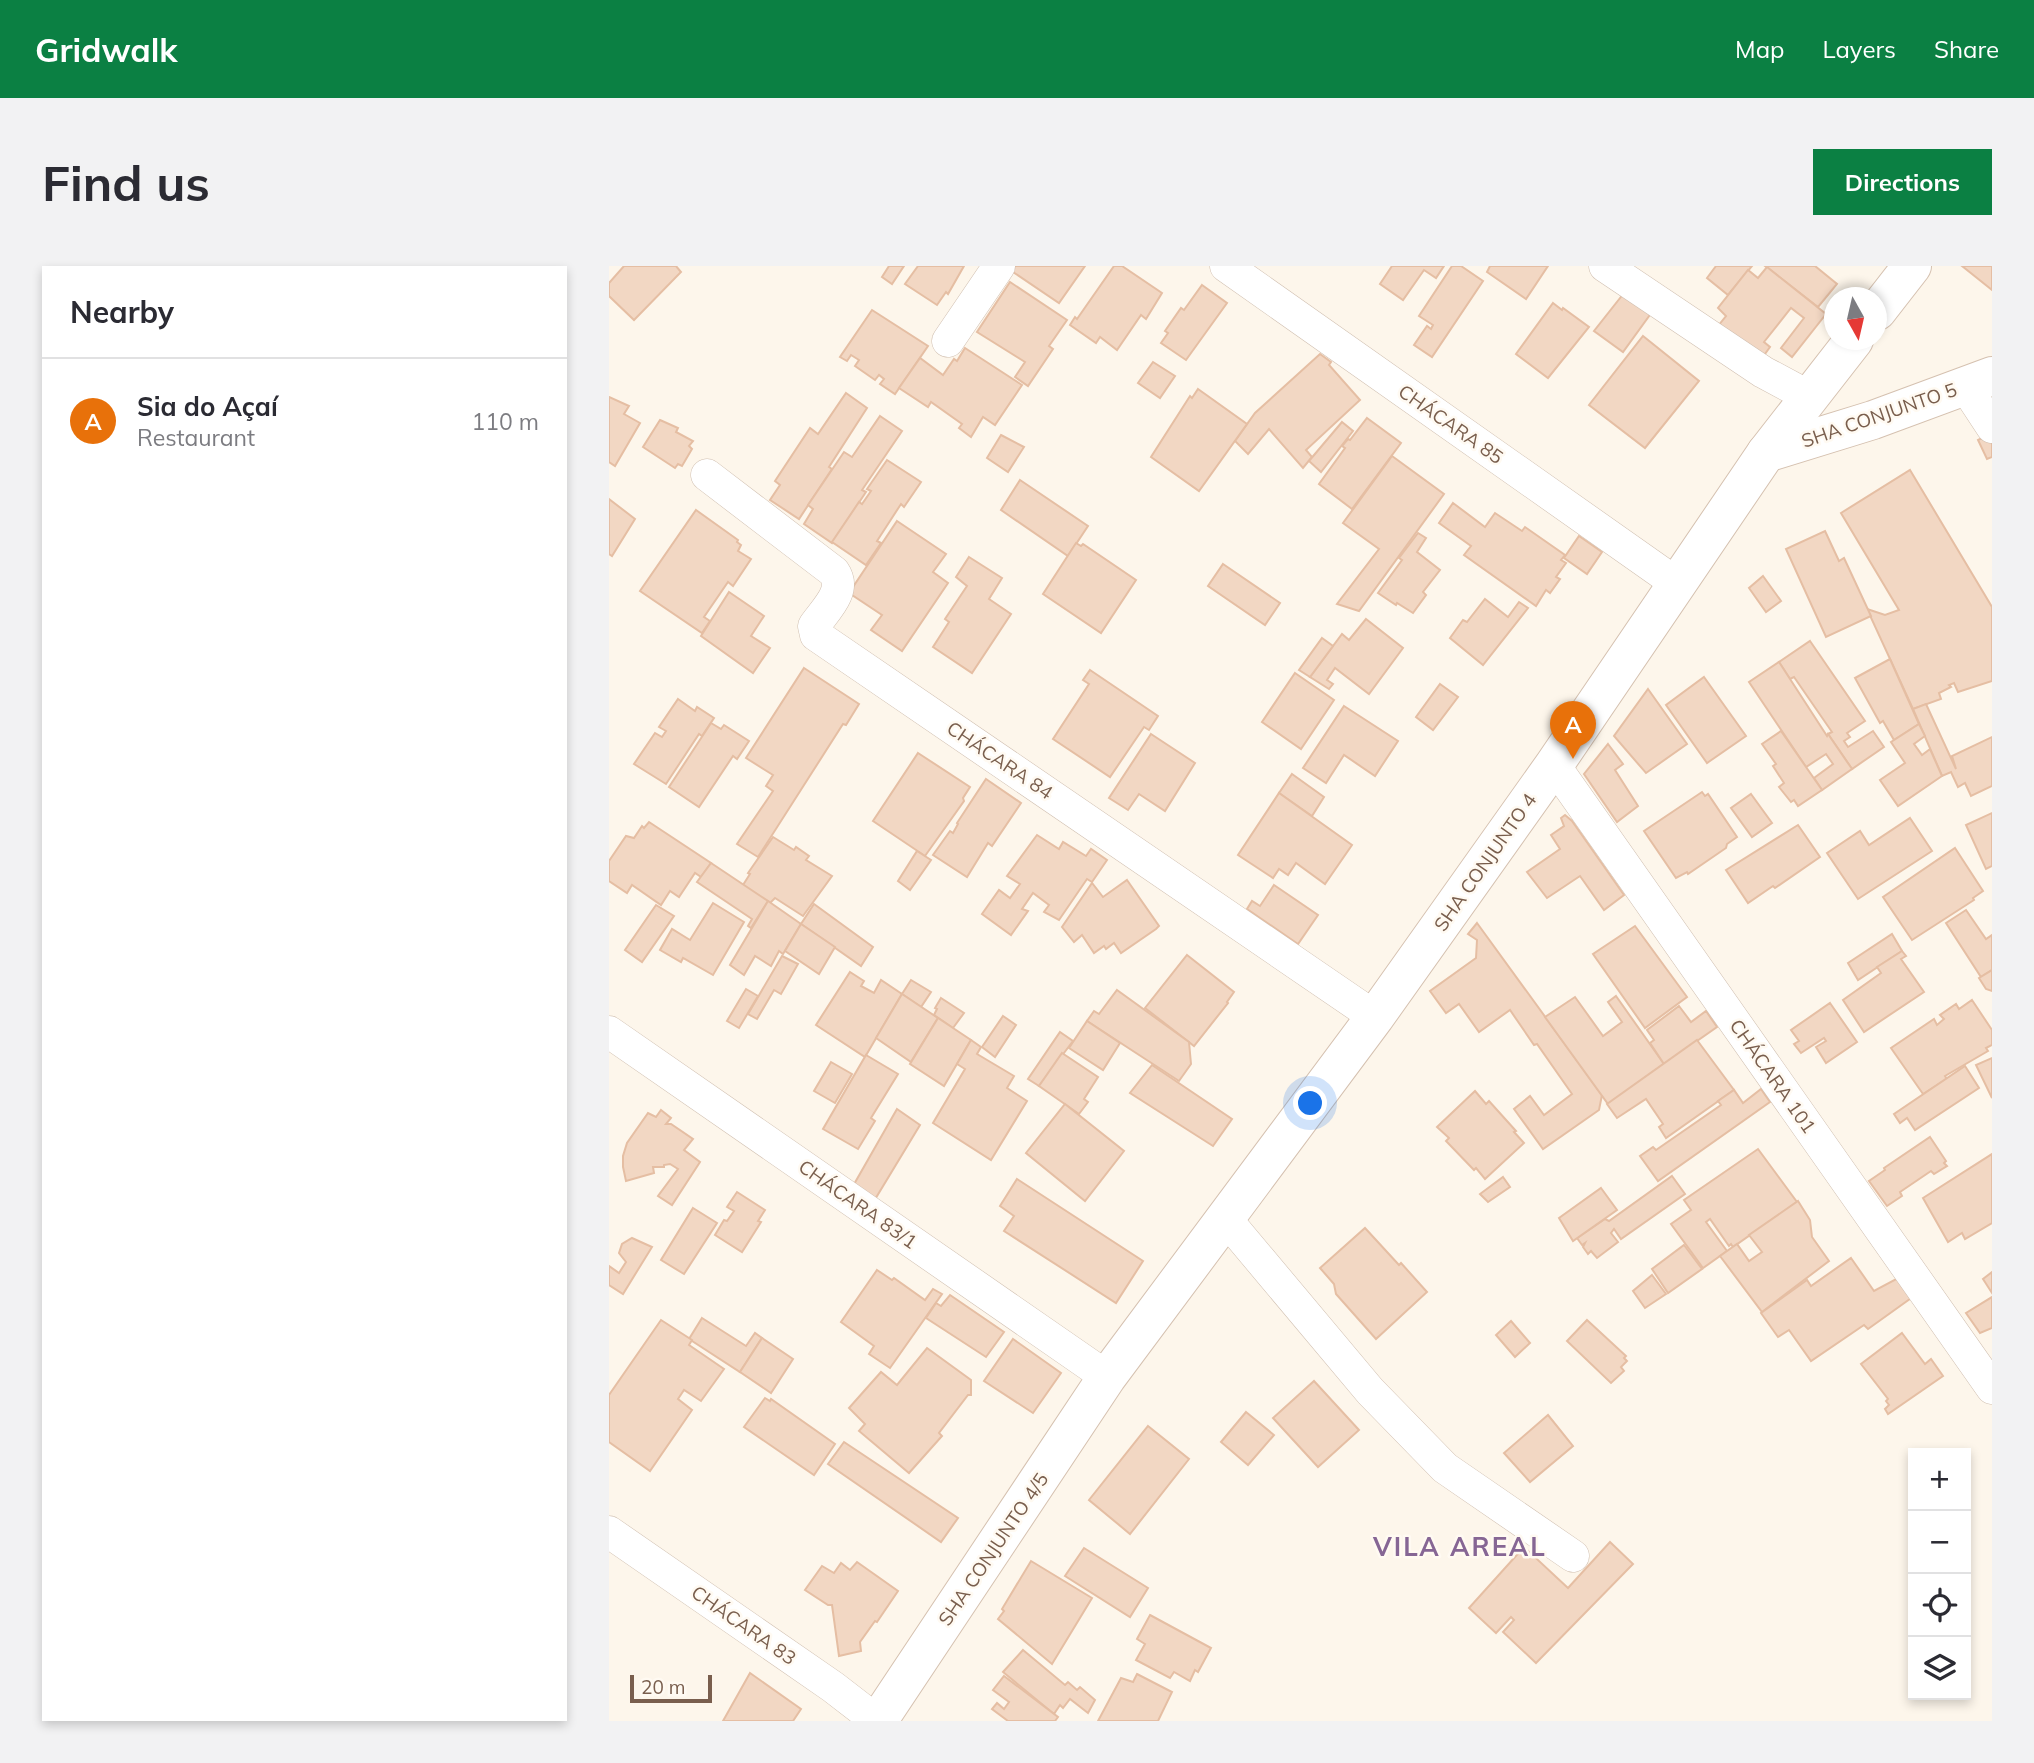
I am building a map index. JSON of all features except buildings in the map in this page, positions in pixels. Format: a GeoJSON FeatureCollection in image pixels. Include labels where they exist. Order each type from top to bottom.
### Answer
{"type":"FeatureCollection","features":[{"type":"Feature","properties":{"kind":"street"},"geometry":{"type":"LineString","coordinates":[[948,341],[999,266]]}},
{"type":"Feature","properties":{"kind":"street","name":"CHÁCARA 85"},"geometry":{"type":"LineString","coordinates":[[1226,266],[1676,583]]}},
{"type":"Feature","properties":{"kind":"street"},"geometry":{"type":"LineString","coordinates":[[1605,266],[1763,372],[1808,396]]}},
{"type":"Feature","properties":{"kind":"street"},"geometry":{"type":"LineString","coordinates":[[1887,298],[1912,266]]}},
{"type":"Feature","properties":{"kind":"street","name":"SHA CONJUNTO 4"},"geometry":{"type":"LineString","coordinates":[[1107,1377],[1375,1017],[1554,765],[1766,453],[1845,350]]}},
{"type":"Feature","properties":{"kind":"street"},"geometry":{"type":"LineString","coordinates":[[1846,350],[1839,380],[1847,398],[1859,412],[1873,420]]}},
{"type":"Feature","properties":{"kind":"street"},"geometry":{"type":"LineString","coordinates":[[1979,381],[1992,427]]}},
{"type":"Feature","properties":{"kind":"street","name":"SHA CONJUNTO 5"},"geometry":{"type":"LineString","coordinates":[[1766,453],[1873,420],[1979,381]]}},
{"type":"Feature","properties":{"kind":"street","name":"CHÁCARA 84"},"geometry":{"type":"LineString","coordinates":[[707,475],[839,578],[840,589],[814,626],[816,635],[1375,1017]]}},
{"type":"Feature","properties":{"kind":"street","name":"CHÁCARA 101"},"geometry":{"type":"LineString","coordinates":[[1554,765],[1992,1388]]}},
{"type":"Feature","properties":{"kind":"street","name":"CHÁCARA 83/1"},"geometry":{"type":"LineString","coordinates":[[609,1032],[1107,1377]]}},
{"type":"Feature","properties":{"kind":"street"},"geometry":{"type":"LineString","coordinates":[[1225,1217],[1370,1391],[1445,1468],[1573,1556]]}},
{"type":"Feature","properties":{"kind":"street","name":"SHA CONJUNTO 4/5"},"geometry":{"type":"LineString","coordinates":[[877,1721],[1107,1377]]}},
{"type":"Feature","properties":{"kind":"street","name":"CHÁCARA 83"},"geometry":{"type":"LineString","coordinates":[[609,1532],[833,1687],[877,1721]]}},
{"type":"Feature","properties":{"kind":"place","name":"Sia do Açaí"},"geometry":{"type":"Point","coordinates":[1573,759]}},
{"type":"Feature","properties":{"kind":"district","name":"VILA AREAL"},"geometry":{"type":"Point","coordinates":[1460,1547]}}]}
